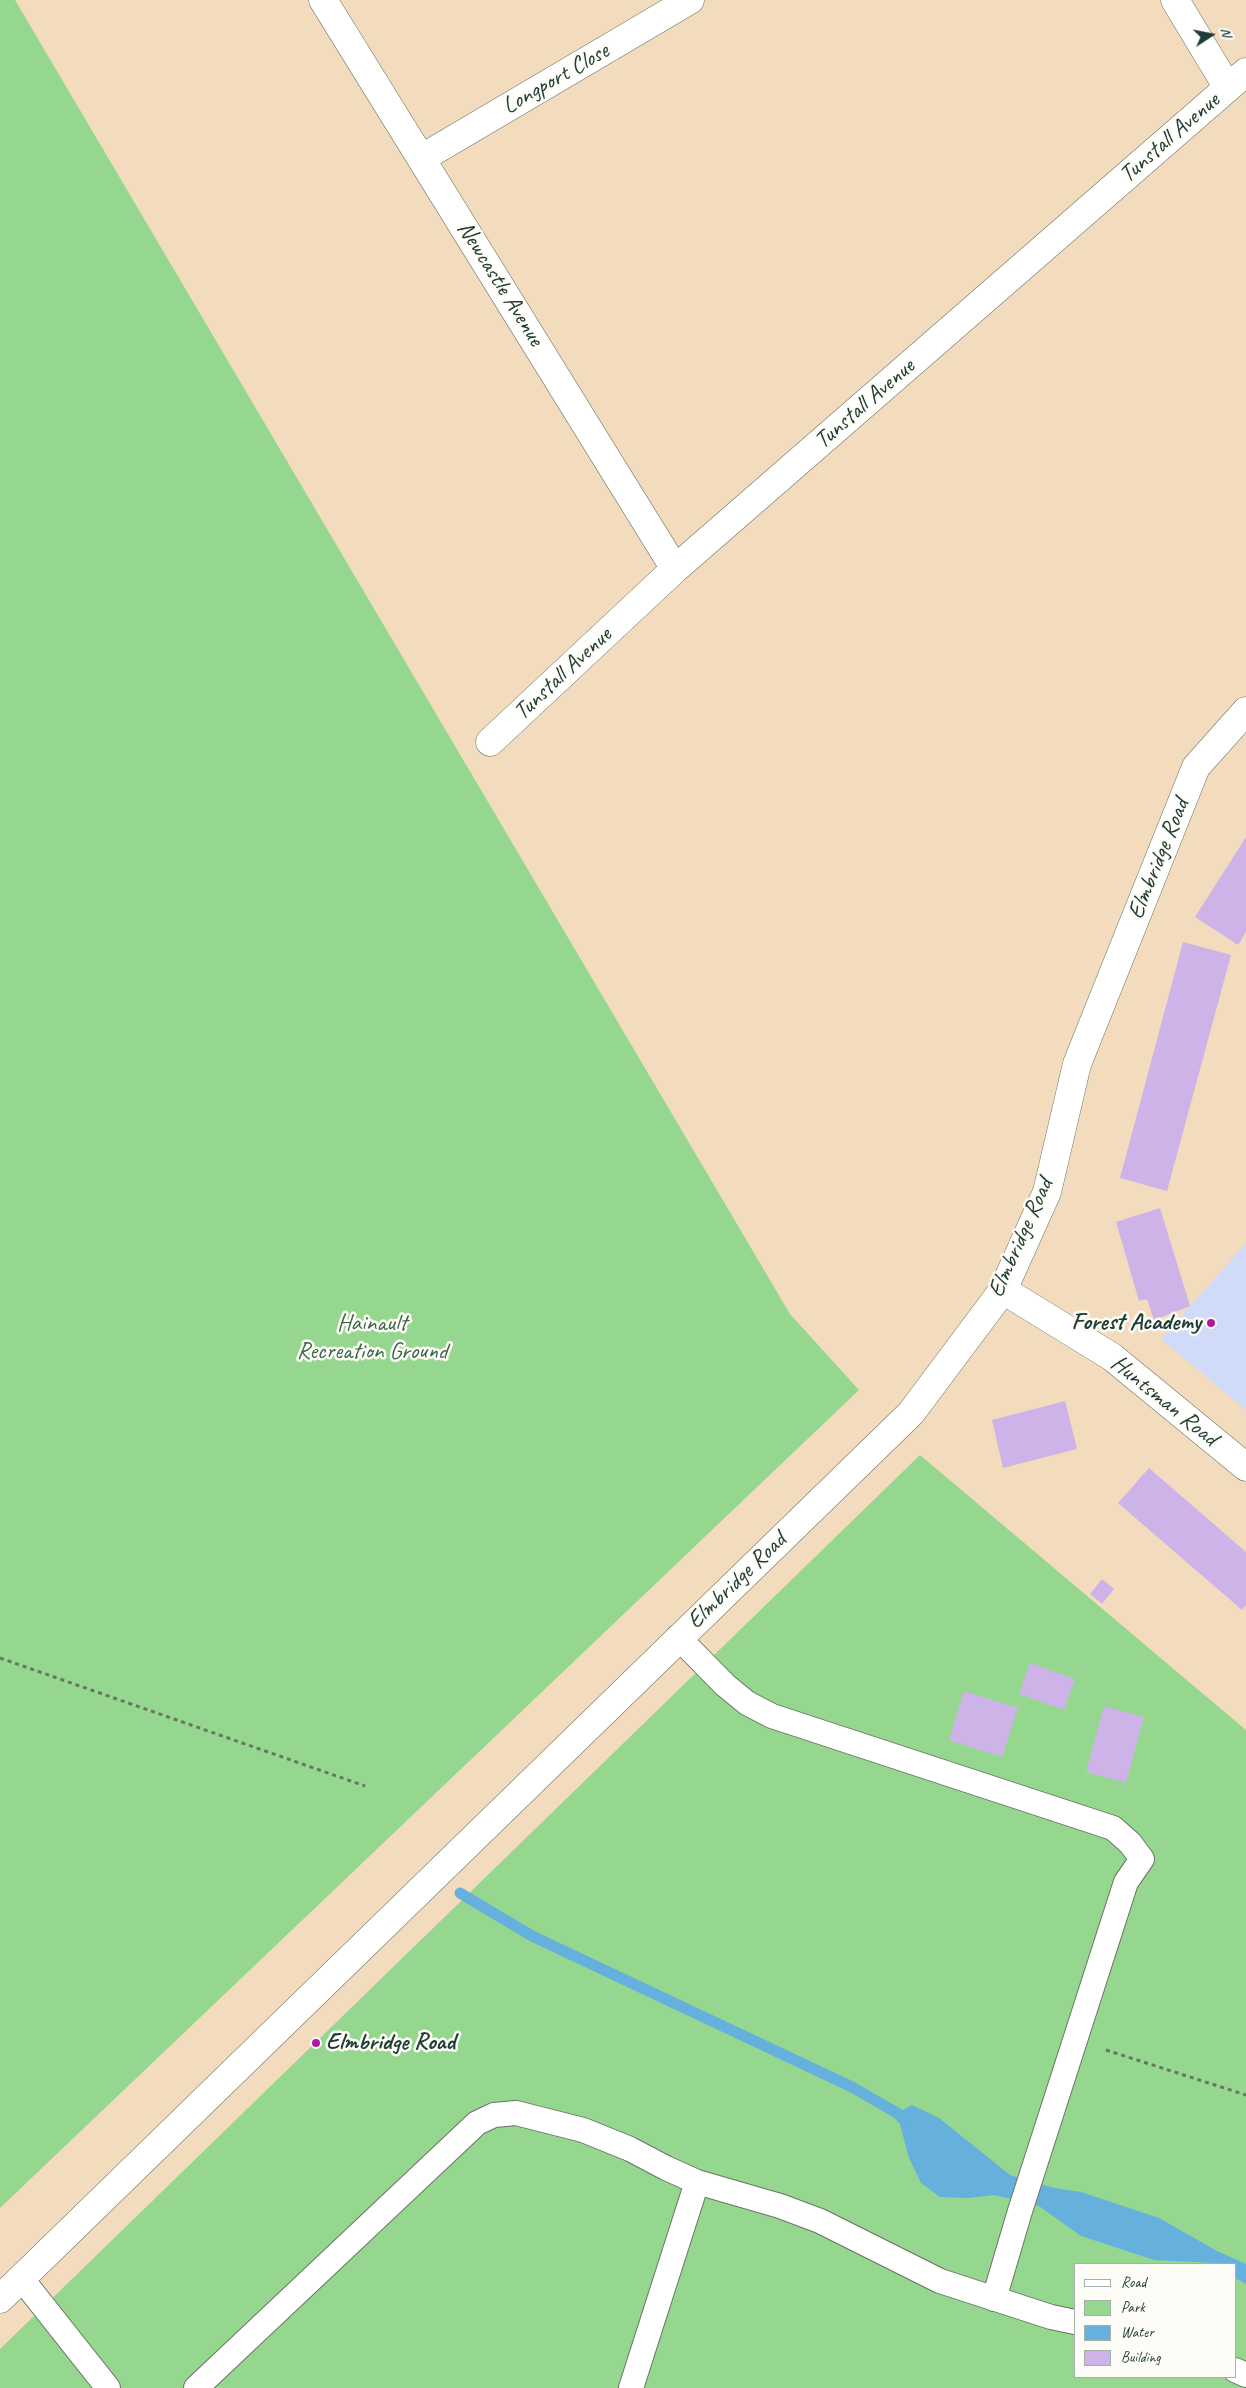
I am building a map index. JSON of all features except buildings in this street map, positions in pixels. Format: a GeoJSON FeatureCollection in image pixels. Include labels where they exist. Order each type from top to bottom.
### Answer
{"type":"FeatureCollection","features":[{"type":"Feature","properties":{"kind":"street","name":"Newcastle Avenue"},"geometry":{"type":"LineString","coordinates":[[323,0],[675,569]]}},
{"type":"Feature","properties":{"kind":"street","name":"Longport Close"},"geometry":{"type":"LineString","coordinates":[[422,158],[690,0]]}},
{"type":"Feature","properties":{"kind":"street"},"geometry":{"type":"LineString","coordinates":[[1174,0],[1237,80]]}},
{"type":"Feature","properties":{"kind":"street","name":"Tunstall Avenue"},"geometry":{"type":"LineString","coordinates":[[490,742],[675,569],[1237,80]]}},
{"type":"Feature","properties":{"kind":"street","name":"Elmbridge Road"},"geometry":{"type":"LineString","coordinates":[[0,2299],[678,1637],[911,1413],[1003,1290],[1046,1192],[1077,1064],[1196,767],[1246,711]]}},
{"type":"Feature","properties":{"kind":"street","name":"Huntsman Road"},"geometry":{"type":"LineString","coordinates":[[1003,1290],[1112,1357],[1246,1467]]}},
{"type":"Feature","properties":{"kind":"lane"},"geometry":{"type":"LineString","coordinates":[[678,1637],[735,1693],[747,1703],[772,1716],[1113,1828],[1130,1843],[1142,1859],[1126,1882],[1020,2211],[994,2299]]}},
{"type":"Feature","properties":{"kind":"lane"},"geometry":{"type":"LineString","coordinates":[[196,2388],[477,2123],[494,2116],[516,2113],[583,2130],[630,2149],[697,2182],[780,2206],[820,2221],[940,2281],[994,2299],[1074,2322]]}},
{"type":"Feature","properties":{"kind":"lane"},"geometry":{"type":"LineString","coordinates":[[631,2388],[697,2182]]}},
{"type":"Feature","properties":{"kind":"lane"},"geometry":{"type":"LineString","coordinates":[[21,2278],[108,2388]]}},
{"type":"Feature","properties":{"kind":"path"},"geometry":{"type":"LineString","coordinates":[[0,1658],[365,1786]]}},
{"type":"Feature","properties":{"kind":"path"},"geometry":{"type":"LineString","coordinates":[[1076,2040],[1246,2095]]}},
{"type":"Feature","properties":{"kind":"shaded area","name":"Forest Academy"},"geometry":{"type":"Polygon","coordinates":[[[1246,1243],[1246,1410],[1161,1339],[1246,1243]]]}},
{"type":"Feature","properties":{"kind":"green space","name":"Hainault Recreation Ground"},"geometry":{"type":"Polygon","coordinates":[[[0,0],[15,0],[790,1314],[859,1390],[0,2208],[0,0]]]}},
{"type":"Feature","properties":{"kind":"green space"},"geometry":{"type":"Polygon","coordinates":[[[920,1455],[1246,1730],[1246,2388],[0,2388],[0,2349],[920,1455]]]}},
{"type":"Feature","properties":{"kind":"water"},"geometry":{"type":"Polygon","coordinates":[[[912,2105],[939,2118],[1010,2175],[1054,2188],[1081,2192],[1159,2218],[1217,2251],[1246,2264],[1246,2284],[1236,2279],[1236,2263],[1154,2260],[1081,2236],[1039,2206],[994,2195],[968,2198],[940,2197],[921,2183],[909,2158],[897,2113],[912,2105]]]}},
{"type":"Feature","properties":{"kind":"waterway"},"geometry":{"type":"LineString","coordinates":[[460,1893],[532,1936],[852,2087],[897,2113],[906,2122]]}},
{"type":"Feature","properties":{"kind":"place","name":"Forest Academy"},"geometry":{"type":"Point","coordinates":[1211,1323]}},
{"type":"Feature","properties":{"kind":"place","name":"Elmbridge Road"},"geometry":{"type":"Point","coordinates":[316,2043]}}]}
